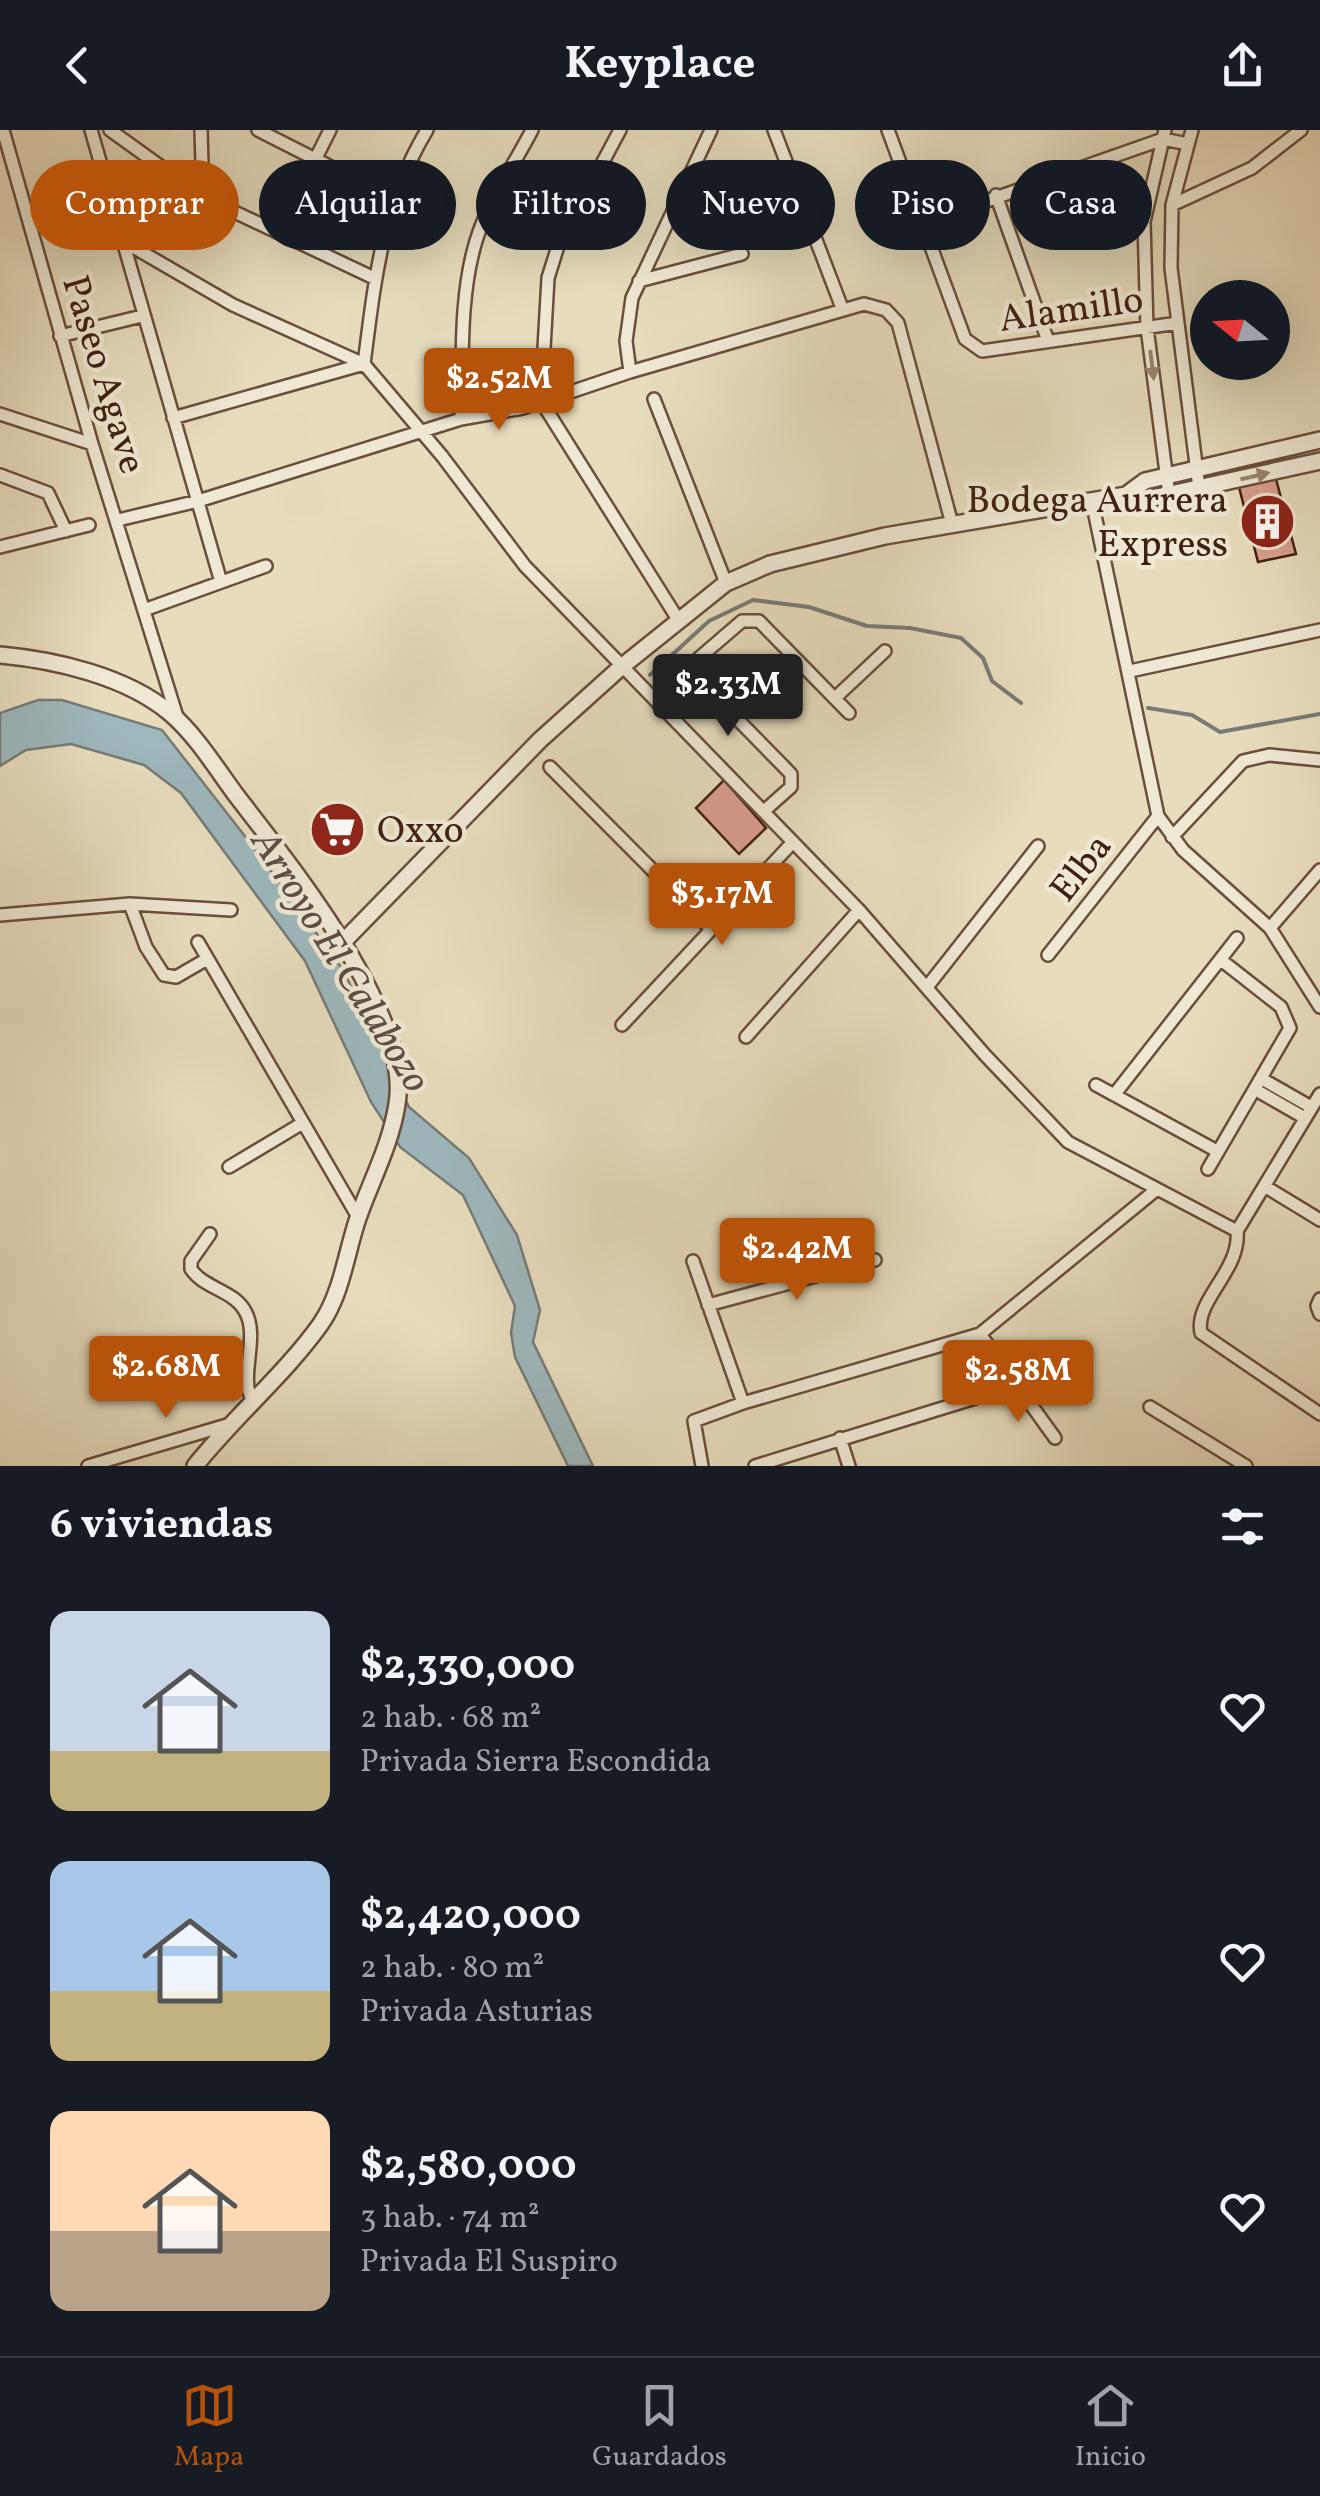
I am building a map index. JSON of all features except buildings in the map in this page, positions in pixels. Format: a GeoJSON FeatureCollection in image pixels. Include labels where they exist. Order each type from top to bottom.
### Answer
{"type":"FeatureCollection","features":[{"type":"Feature","properties":{"kind":"street","name":"Paseo Agave"},"geometry":{"type":"LineString","coordinates":[[3,130],[60,336],[178,721]]}},
{"type":"Feature","properties":{"kind":"street"},"geometry":{"type":"LineString","coordinates":[[92,130],[100,160]]}},
{"type":"Feature","properties":{"kind":"street"},"geometry":{"type":"LineString","coordinates":[[110,130],[152,160]]}},
{"type":"Feature","properties":{"kind":"street"},"geometry":{"type":"LineString","coordinates":[[201,130],[202,160]]}},
{"type":"Feature","properties":{"kind":"street"},"geometry":{"type":"LineString","coordinates":[[258,130],[320,160]]}},
{"type":"Feature","properties":{"kind":"street"},"geometry":{"type":"LineString","coordinates":[[316,158],[330,130]]}},
{"type":"Feature","properties":{"kind":"street"},"geometry":{"type":"LineString","coordinates":[[412,160],[427,130]]}},
{"type":"Feature","properties":{"kind":"street"},"geometry":{"type":"LineString","coordinates":[[461,419],[467,281],[475,242],[487,211],[532,130]]}},
{"type":"Feature","properties":{"kind":"street"},"geometry":{"type":"LineString","coordinates":[[620,130],[564,235],[548,278],[542,401],[567,447],[680,621]]}},
{"type":"Feature","properties":{"kind":"street"},"geometry":{"type":"LineString","coordinates":[[630,372],[626,320],[640,281],[711,130]]}},
{"type":"Feature","properties":{"kind":"street"},"geometry":{"type":"LineString","coordinates":[[774,130],[842,308]]}},
{"type":"Feature","properties":{"kind":"street"},"geometry":{"type":"LineString","coordinates":[[888,130],[900,160]]}},
{"type":"Feature","properties":{"kind":"street"},"geometry":{"type":"LineString","coordinates":[[1192,130],[1172,206],[1172,268],[1199,488]]}},
{"type":"Feature","properties":{"kind":"street"},"geometry":{"type":"LineString","coordinates":[[1172,206],[1252,168],[1301,130]]}},
{"type":"Feature","properties":{"kind":"street"},"geometry":{"type":"LineString","coordinates":[[990,197],[1164,134],[1188,144]]}},
{"type":"Feature","properties":{"kind":"street"},"geometry":{"type":"LineString","coordinates":[[1164,134],[1144,222],[1148,328],[1169,495]]}},
{"type":"Feature","properties":{"kind":"street"},"geometry":{"type":"LineString","coordinates":[[996,195],[1048,340]]}},
{"type":"Feature","properties":{"kind":"street"},"geometry":{"type":"LineString","coordinates":[[239,214],[374,278]]}},
{"type":"Feature","properties":{"kind":"street"},"geometry":{"type":"LineString","coordinates":[[123,250],[221,582]]}},
{"type":"Feature","properties":{"kind":"street"},"geometry":{"type":"LineString","coordinates":[[138,250],[233,304],[364,364],[442,456],[525,566],[859,910],[1068,1142],[1237,1235]]}},
{"type":"Feature","properties":{"kind":"street"},"geometry":{"type":"LineString","coordinates":[[364,364],[380,250]]}},
{"type":"Feature","properties":{"kind":"street","name":"Alamillo"},"geometry":{"type":"LineString","coordinates":[[934,250],[965,339],[982,350],[1178,323]]}},
{"type":"Feature","properties":{"kind":"street"},"geometry":{"type":"LineString","coordinates":[[640,281],[742,254]]}},
{"type":"Feature","properties":{"kind":"street"},"geometry":{"type":"LineString","coordinates":[[118,520],[198,500],[461,419],[542,401],[864,304],[880,307],[898,323],[952,524]]}},
{"type":"Feature","properties":{"kind":"street"},"geometry":{"type":"LineString","coordinates":[[60,336],[142,316]]}},
{"type":"Feature","properties":{"kind":"street"},"geometry":{"type":"LineString","coordinates":[[174,418],[364,364]]}},
{"type":"Feature","properties":{"kind":"street"},"geometry":{"type":"LineString","coordinates":[[654,399],[726,584]]}},
{"type":"Feature","properties":{"kind":"street"},"geometry":{"type":"LineString","coordinates":[[0,414],[92,444]]}},
{"type":"Feature","properties":{"kind":"street"},"geometry":{"type":"LineString","coordinates":[[1126,496],[1145,481],[1320,440]]}},
{"type":"Feature","properties":{"kind":"street"},"geometry":{"type":"LineString","coordinates":[[343,942],[540,740],[620,668],[726,584],[790,558],[952,524],[1126,496],[1148,499],[1320,461]]}},
{"type":"Feature","properties":{"kind":"street"},"geometry":{"type":"LineString","coordinates":[[0,476],[48,493],[66,531]]}},
{"type":"Feature","properties":{"kind":"street"},"geometry":{"type":"LineString","coordinates":[[1092,501],[1158,816],[1172,837],[1270,928],[1320,1007]]}},
{"type":"Feature","properties":{"kind":"street"},"geometry":{"type":"LineString","coordinates":[[0,547],[90,525]]}},
{"type":"Feature","properties":{"kind":"street"},"geometry":{"type":"LineString","coordinates":[[144,610],[266,566]]}},
{"type":"Feature","properties":{"kind":"street"},"geometry":{"type":"LineString","coordinates":[[764,811],[791,787],[792,774],[698,678],[694,668],[699,658],[742,621],[759,621],[849,713]]}},
{"type":"Feature","properties":{"kind":"street"},"geometry":{"type":"LineString","coordinates":[[1130,671],[1320,630]]}},
{"type":"Feature","properties":{"kind":"street"},"geometry":{"type":"LineString","coordinates":[[835,698],[884,651]]}},
{"type":"Feature","properties":{"kind":"street"},"geometry":{"type":"LineString","coordinates":[[1,654],[80,671],[122,685],[147,697],[178,721],[258,823],[343,942],[389,1042],[399,1082],[392,1126],[329,1311],[308,1340],[227,1425],[195,1466]]}},
{"type":"Feature","properties":{"kind":"street"},"geometry":{"type":"LineString","coordinates":[[1172,837],[1243,760],[1269,755],[1320,760]]}},
{"type":"Feature","properties":{"kind":"street"},"geometry":{"type":"LineString","coordinates":[[550,767],[711,929]]}},
{"type":"Feature","properties":{"kind":"street","name":"Elba"},"geometry":{"type":"LineString","coordinates":[[1048,955],[1158,816]]}},
{"type":"Feature","properties":{"kind":"street"},"geometry":{"type":"LineString","coordinates":[[622,1025],[792,843]]}},
{"type":"Feature","properties":{"kind":"street"},"geometry":{"type":"LineString","coordinates":[[928,986],[1038,846]]}},
{"type":"Feature","properties":{"kind":"street"},"geometry":{"type":"LineString","coordinates":[[1270,928],[1320,870]]}},
{"type":"Feature","properties":{"kind":"street"},"geometry":{"type":"LineString","coordinates":[[130,904],[146,948],[164,975],[176,977],[207,959]]}},
{"type":"Feature","properties":{"kind":"street"},"geometry":{"type":"LineString","coordinates":[[0,915],[130,904],[231,910]]}},
{"type":"Feature","properties":{"kind":"street"},"geometry":{"type":"LineString","coordinates":[[746,1037],[859,910]]}},
{"type":"Feature","properties":{"kind":"street"},"geometry":{"type":"LineString","coordinates":[[1114,1095],[1237,938]]}},
{"type":"Feature","properties":{"kind":"street"},"geometry":{"type":"LineString","coordinates":[[198,942],[358,1217]]}},
{"type":"Feature","properties":{"kind":"street"},"geometry":{"type":"LineString","coordinates":[[1208,1169],[1288,1036],[1290,1020],[1281,1007],[1220,960]]}},
{"type":"Feature","properties":{"kind":"street"},"geometry":{"type":"LineString","coordinates":[[1259,1084],[1308,1113]]}},
{"type":"Feature","properties":{"kind":"street"},"geometry":{"type":"LineString","coordinates":[[1096,1085],[1218,1151]]}},
{"type":"Feature","properties":{"kind":"street"},"geometry":{"type":"LineString","coordinates":[[1320,1094],[1237,1235],[1233,1261],[1202,1315],[1199,1328],[1206,1339],[1320,1414]]}},
{"type":"Feature","properties":{"kind":"street"},"geometry":{"type":"LineString","coordinates":[[229,1167],[301,1124]]}},
{"type":"Feature","properties":{"kind":"street"},"geometry":{"type":"LineString","coordinates":[[1266,1187],[1320,1220]]}},
{"type":"Feature","properties":{"kind":"street"},"geometry":{"type":"LineString","coordinates":[[702,1466],[692,1425],[700,1418],[742,1402],[980,1334],[1157,1188]]}},
{"type":"Feature","properties":{"kind":"street"},"geometry":{"type":"LineString","coordinates":[[210,1234],[191,1261],[190,1269],[245,1309],[251,1363],[248,1392],[252,1399]]}},
{"type":"Feature","properties":{"kind":"street"},"geometry":{"type":"LineString","coordinates":[[708,1306],[874,1260]]}},
{"type":"Feature","properties":{"kind":"street"},"geometry":{"type":"LineString","coordinates":[[693,1261],[742,1402]]}},
{"type":"Feature","properties":{"kind":"street"},"geometry":{"type":"LineString","coordinates":[[1320,1299],[1320,1314]]}},
{"type":"Feature","properties":{"kind":"street"},"geometry":{"type":"LineString","coordinates":[[980,1334],[1055,1438]]}},
{"type":"Feature","properties":{"kind":"street"},"geometry":{"type":"LineString","coordinates":[[755,1466],[1014,1386]]}},
{"type":"Feature","properties":{"kind":"street"},"geometry":{"type":"LineString","coordinates":[[1150,1407],[1246,1466]]}},
{"type":"Feature","properties":{"kind":"street"},"geometry":{"type":"LineString","coordinates":[[88,1466],[119,1462],[227,1425]]}},
{"type":"Feature","properties":{"kind":"street"},"geometry":{"type":"LineString","coordinates":[[840,1438],[849,1466]]}},
{"type":"Feature","properties":{"kind":"water"},"geometry":{"type":"Polygon","coordinates":[[[38,700],[62,700],[162,730],[343,970],[409,1107],[469,1158],[517,1235],[540,1310],[533,1342],[593,1466],[568,1466],[515,1357],[511,1333],[515,1306],[463,1195],[400,1147],[371,1102],[305,961],[181,793],[144,765],[71,744],[26,750],[0,766],[0,713],[38,700]]]}},
{"type":"Feature","properties":{"kind":"waterway"},"geometry":{"type":"LineString","coordinates":[[650,675],[709,621],[753,600],[809,607],[867,626],[910,628],[961,638],[983,658],[992,681],[1021,703]]}},
{"type":"Feature","properties":{"kind":"waterway"},"geometry":{"type":"LineString","coordinates":[[1148,708],[1192,715],[1220,732],[1320,714]]}},
{"type":"Feature","properties":{"kind":"place","name":"Bodega Aurrera Express"},"geometry":{"type":"Point","coordinates":[1267,521]}},
{"type":"Feature","properties":{"kind":"place","name":"Oxxo"},"geometry":{"type":"Point","coordinates":[338,829]}},
{"type":"Feature","properties":{"kind":"water label","name":"Arroyo El Calabozo"},"geometry":{"type":"Point","coordinates":[342,960]}}]}
